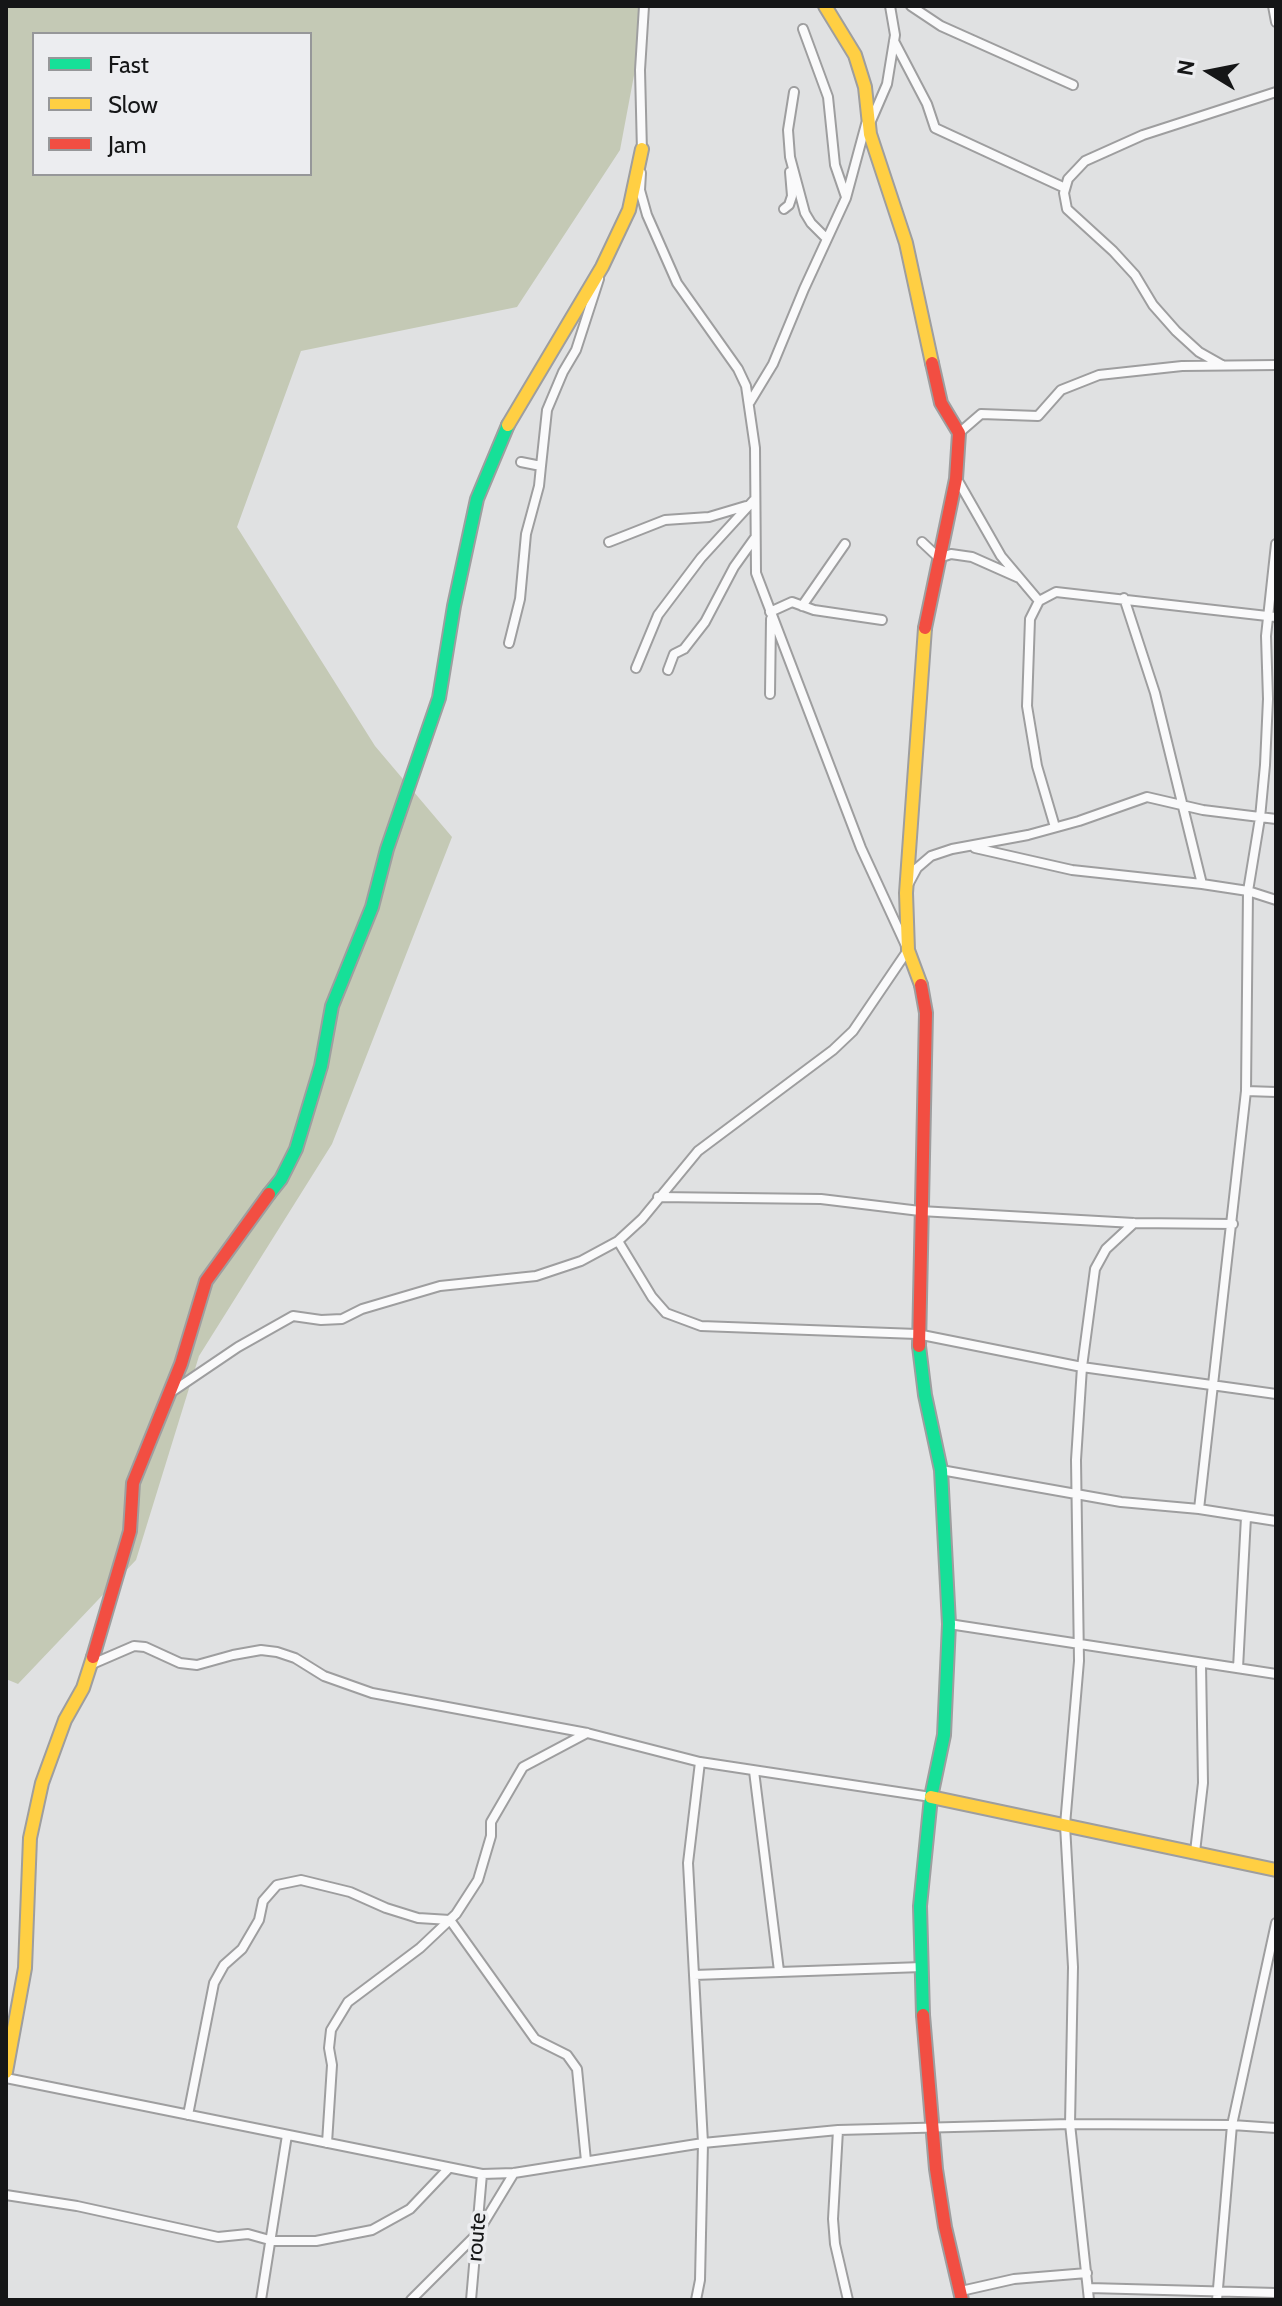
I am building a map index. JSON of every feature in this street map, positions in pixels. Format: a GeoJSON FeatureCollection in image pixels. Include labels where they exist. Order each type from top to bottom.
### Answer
{"type":"FeatureCollection","features":[{"type":"Feature","properties":{"kind":"street"},"geometry":{"type":"LineString","coordinates":[[644,6],[640,70],[640,190],[677,283],[738,369],[746,386],[755,448],[752,502],[756,573],[861,848],[919,976],[926,1013],[917,1334],[925,1395],[941,1470],[949,1624],[944,1735],[931,1797],[920,1906],[924,2045],[931,2128],[945,2227],[961,2295],[1014,2279],[1087,2273]]}},
{"type":"Feature","properties":{"kind":"street"},"geometry":{"type":"LineString","coordinates":[[169,1393],[238,1347],[293,1316],[342,1319],[362,1309],[440,1286],[536,1276],[581,1261],[618,1241],[642,1219],[698,1151],[821,1059],[853,1031],[908,950],[906,893],[923,638],[956,479],[959,433],[941,403],[906,243],[869,121],[865,87],[855,55],[825,6]]}},
{"type":"Feature","properties":{"kind":"street"},"geometry":{"type":"LineString","coordinates":[[750,402],[773,364],[846,198],[869,121],[887,84],[894,41],[890,6]]}},
{"type":"Feature","properties":{"kind":"street"},"geometry":{"type":"LineString","coordinates":[[911,6],[941,26],[1073,85]]}},
{"type":"Feature","properties":{"kind":"street"},"geometry":{"type":"LineString","coordinates":[[1273,6],[1276,22]]}},
{"type":"Feature","properties":{"kind":"street"},"geometry":{"type":"LineString","coordinates":[[803,29],[828,97],[835,165],[846,198]]}},
{"type":"Feature","properties":{"kind":"street"},"geometry":{"type":"LineString","coordinates":[[894,41],[927,104],[935,128],[1065,188]]}},
{"type":"Feature","properties":{"kind":"street"},"geometry":{"type":"LineString","coordinates":[[794,92],[788,135],[790,157],[807,218],[826,238]]}},
{"type":"Feature","properties":{"kind":"street"},"geometry":{"type":"LineString","coordinates":[[1222,365],[1199,352],[1153,305],[1135,275],[1067,209],[1063,198],[1073,172],[1085,161],[1143,135],[1276,92]]}},
{"type":"Feature","properties":{"kind":"street"},"geometry":{"type":"LineString","coordinates":[[6,2072],[25,1968],[30,1838],[52,1750],[83,1688],[130,1531],[133,1483],[169,1393],[206,1281],[281,1179],[306,1123],[332,1006],[372,907],[387,849],[439,698],[454,606],[477,499],[507,426],[602,267],[629,210],[642,149]]}},
{"type":"Feature","properties":{"kind":"street"},"geometry":{"type":"LineString","coordinates":[[784,209],[792,196],[787,160],[790,157]]}},
{"type":"Feature","properties":{"kind":"street"},"geometry":{"type":"LineString","coordinates":[[509,643],[520,599],[526,534],[539,486],[544,419],[563,372],[576,350],[602,267]]}},
{"type":"Feature","properties":{"kind":"street"},"geometry":{"type":"LineString","coordinates":[[959,433],[981,414],[1038,416],[1061,390],[1099,375],[1182,366],[1276,365]]}},
{"type":"Feature","properties":{"kind":"street"},"geometry":{"type":"LineString","coordinates":[[521,462],[541,466]]}},
{"type":"Feature","properties":{"kind":"street"},"geometry":{"type":"LineString","coordinates":[[956,479],[1001,556],[1039,601]]}},
{"type":"Feature","properties":{"kind":"street"},"geometry":{"type":"LineString","coordinates":[[609,542],[665,520],[709,517],[752,502]]}},
{"type":"Feature","properties":{"kind":"street"},"geometry":{"type":"LineString","coordinates":[[636,668],[658,615],[701,558],[752,502]]}},
{"type":"Feature","properties":{"kind":"street"},"geometry":{"type":"LineString","coordinates":[[668,670],[674,654],[684,649],[705,622],[734,567],[754,539]]}},
{"type":"Feature","properties":{"kind":"street"},"geometry":{"type":"LineString","coordinates":[[922,542],[939,558]]}},
{"type":"Feature","properties":{"kind":"street"},"geometry":{"type":"LineString","coordinates":[[802,606],[845,544]]}},
{"type":"Feature","properties":{"kind":"street"},"geometry":{"type":"LineString","coordinates":[[1199,1509],[1246,1091],[1248,891],[1260,818],[1276,544]]}},
{"type":"Feature","properties":{"kind":"street"},"geometry":{"type":"LineString","coordinates":[[939,558],[951,554],[972,557],[1020,578]]}},
{"type":"Feature","properties":{"kind":"street"},"geometry":{"type":"LineString","coordinates":[[1055,827],[1037,766],[1027,706],[1030,619],[1039,601],[1056,592],[1272,616]]}},
{"type":"Feature","properties":{"kind":"street"},"geometry":{"type":"LineString","coordinates":[[1124,598],[1155,693],[1202,884]]}},
{"type":"Feature","properties":{"kind":"street"},"geometry":{"type":"LineString","coordinates":[[771,613],[792,602],[814,610],[882,620]]}},
{"type":"Feature","properties":{"kind":"street"},"geometry":{"type":"LineString","coordinates":[[770,694],[771,613]]}},
{"type":"Feature","properties":{"kind":"street"},"geometry":{"type":"LineString","coordinates":[[906,893],[917,868],[931,856],[1114,811],[1128,802],[1147,797],[1276,819]]}},
{"type":"Feature","properties":{"kind":"street"},"geometry":{"type":"LineString","coordinates":[[970,847],[1072,870],[1202,884],[1248,891],[1276,900]]}},
{"type":"Feature","properties":{"kind":"street"},"geometry":{"type":"LineString","coordinates":[[1246,1091],[1276,1092]]}},
{"type":"Feature","properties":{"kind":"street"},"geometry":{"type":"LineString","coordinates":[[658,1197],[821,1199],[920,1211],[1134,1223],[1233,1224]]}},
{"type":"Feature","properties":{"kind":"street"},"geometry":{"type":"LineString","coordinates":[[1089,2300],[1070,2124],[1073,1967],[1065,1825],[1079,1643],[1076,1460],[1082,1367],[1095,1269],[1106,1249],[1134,1223]]}},
{"type":"Feature","properties":{"kind":"street"},"geometry":{"type":"LineString","coordinates":[[618,1241],[652,1297],[666,1313],[701,1326],[917,1334],[1082,1367],[1276,1394]]}},
{"type":"Feature","properties":{"kind":"street"},"geometry":{"type":"LineString","coordinates":[[941,1470],[1121,1502],[1199,1509],[1276,1521]]}},
{"type":"Feature","properties":{"kind":"street"},"geometry":{"type":"LineString","coordinates":[[1238,1668],[1246,1517]]}},
{"type":"Feature","properties":{"kind":"street"},"geometry":{"type":"LineString","coordinates":[[949,1624],[1276,1674]]}},
{"type":"Feature","properties":{"kind":"street"},"geometry":{"type":"LineString","coordinates":[[90,1665],[134,1646],[145,1647],[180,1663],[197,1665],[247,1653],[277,1652],[295,1658],[324,1676],[372,1693],[587,1733],[700,1762],[931,1797],[1276,1870]]}},
{"type":"Feature","properties":{"kind":"street"},"geometry":{"type":"LineString","coordinates":[[1195,1852],[1203,1783],[1201,1664]]}},
{"type":"Feature","properties":{"kind":"street"},"geometry":{"type":"LineString","coordinates":[[327,2143],[331,2030],[348,2002],[420,1948],[450,1920],[478,1880],[491,1836],[491,1822],[523,1767],[587,1733]]}},
{"type":"Feature","properties":{"kind":"street"},"geometry":{"type":"LineString","coordinates":[[696,2300],[700,2280],[703,2143],[688,1863],[700,1762]]}},
{"type":"Feature","properties":{"kind":"street"},"geometry":{"type":"LineString","coordinates":[[754,1771],[779,1971]]}},
{"type":"Feature","properties":{"kind":"street"},"geometry":{"type":"LineString","coordinates":[[188,2115],[214,1983],[224,1965],[242,1949],[259,1920],[263,1901],[277,1885],[301,1880],[350,1892],[418,1918],[450,1920]]}},
{"type":"Feature","properties":{"kind":"street"},"geometry":{"type":"LineString","coordinates":[[450,1920],[535,2039],[567,2055],[577,2069],[586,2161]]}},
{"type":"Feature","properties":{"kind":"street"},"geometry":{"type":"LineString","coordinates":[[1217,2295],[1232,2125],[1276,1923]]}},
{"type":"Feature","properties":{"kind":"street"},"geometry":{"type":"LineString","coordinates":[[694,1975],[922,1967]]}},
{"type":"Feature","properties":{"kind":"street"},"geometry":{"type":"LineString","coordinates":[[6,2078],[482,2174],[514,2173],[703,2143],[838,2130],[1070,2124],[1276,2128]]}},
{"type":"Feature","properties":{"kind":"street"},"geometry":{"type":"LineString","coordinates":[[838,2130],[833,2219],[835,2244],[848,2300]]}},
{"type":"Feature","properties":{"kind":"street"},"geometry":{"type":"LineString","coordinates":[[261,2300],[287,2135]]}},
{"type":"Feature","properties":{"kind":"street"},"geometry":{"type":"LineString","coordinates":[[6,2195],[77,2206],[218,2237],[248,2234],[269,2240],[316,2241],[372,2230],[410,2209],[448,2169]]}},
{"type":"Feature","properties":{"kind":"street"},"geometry":{"type":"LineString","coordinates":[[411,2300],[477,2234],[514,2173]]}},
{"type":"Feature","properties":{"kind":"street","name":"route"},"geometry":{"type":"LineString","coordinates":[[471,2300],[482,2174]]}},
{"type":"Feature","properties":{"kind":"street"},"geometry":{"type":"LineString","coordinates":[[1089,2288],[1217,2295],[1276,2293]]}},
{"type":"Feature","properties":{"kind":"green space"},"geometry":{"type":"Polygon","coordinates":[[[6,6],[647,6],[620,150],[517,307],[301,351],[237,527],[375,746],[452,837],[332,1144],[199,1356],[136,1560],[18,1684],[6,1679],[6,6]]]}},
{"type":"Feature","properties":{"kind":"traffic: fast"},"geometry":{"type":"LineString","coordinates":[[269,1194],[281,1179],[296,1149],[321,1066],[332,1006],[372,907],[387,849],[439,698],[454,606],[477,499],[508,425]]}},
{"type":"Feature","properties":{"kind":"traffic: fast"},"geometry":{"type":"LineString","coordinates":[[919,1346],[925,1395],[941,1470],[949,1624],[944,1735],[931,1797],[920,1906],[923,2015]]}},
{"type":"Feature","properties":{"kind":"traffic: slow"},"geometry":{"type":"LineString","coordinates":[[825,6],[855,55],[865,87],[870,134],[906,243],[932,363]]}},
{"type":"Feature","properties":{"kind":"traffic: slow"},"geometry":{"type":"LineString","coordinates":[[508,425],[602,267],[629,210],[642,149]]}},
{"type":"Feature","properties":{"kind":"traffic: slow"},"geometry":{"type":"LineString","coordinates":[[921,985],[908,950],[906,893],[925,628]]}},
{"type":"Feature","properties":{"kind":"traffic: slow"},"geometry":{"type":"LineString","coordinates":[[6,2072],[25,1968],[30,1838],[42,1783],[93,1657]]}},
{"type":"Feature","properties":{"kind":"traffic: slow"},"geometry":{"type":"LineString","coordinates":[[931,1797],[1276,1870]]}},
{"type":"Feature","properties":{"kind":"traffic: jam"},"geometry":{"type":"LineString","coordinates":[[925,628],[956,479],[959,433],[941,403],[932,363]]}},
{"type":"Feature","properties":{"kind":"traffic: jam"},"geometry":{"type":"LineString","coordinates":[[919,1346],[926,1013],[921,985]]}},
{"type":"Feature","properties":{"kind":"traffic: jam"},"geometry":{"type":"LineString","coordinates":[[93,1657],[130,1531],[133,1483],[181,1364],[206,1281],[269,1194]]}},
{"type":"Feature","properties":{"kind":"traffic: jam"},"geometry":{"type":"LineString","coordinates":[[923,2015],[936,2169],[945,2227],[962,2300]]}}]}
